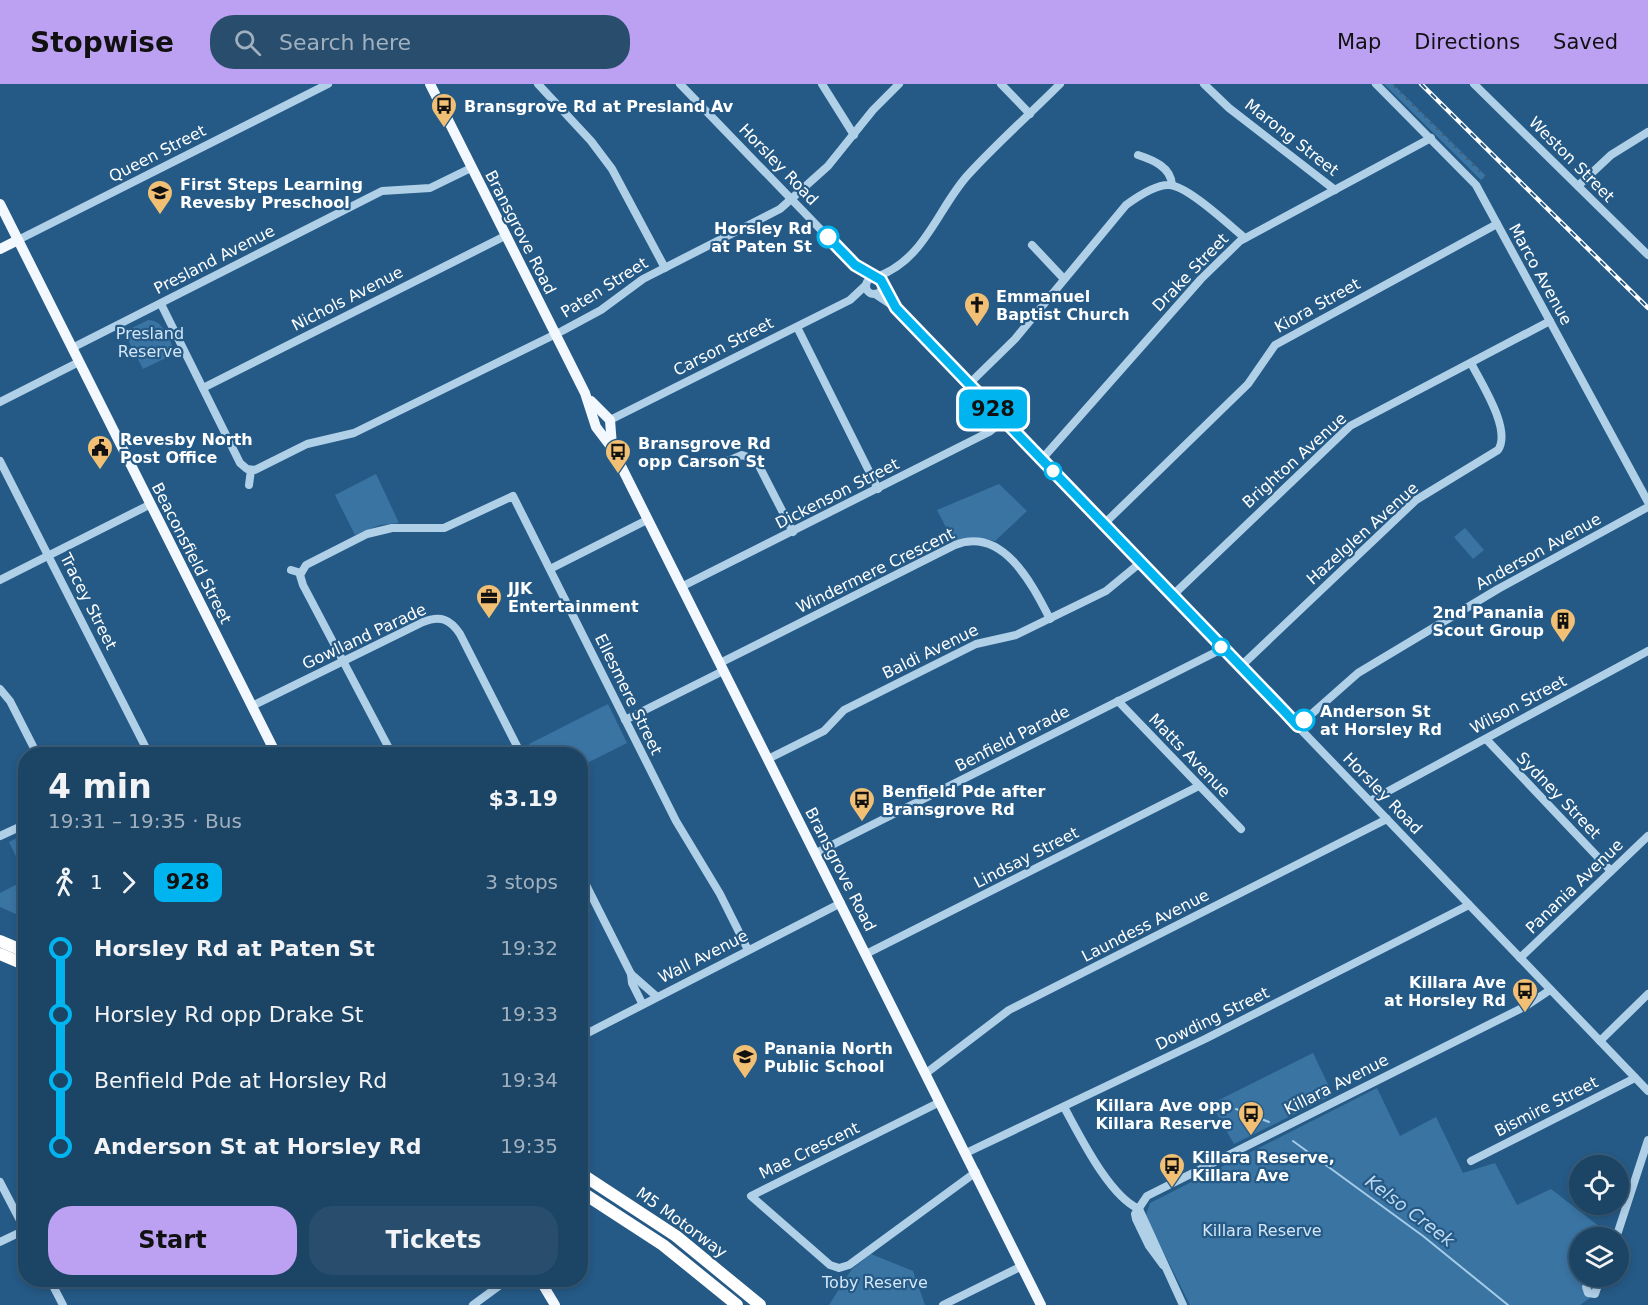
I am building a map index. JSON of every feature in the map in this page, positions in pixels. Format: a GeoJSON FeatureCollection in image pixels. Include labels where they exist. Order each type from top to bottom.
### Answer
{"type":"FeatureCollection","features":[{"type":"Feature","properties":{"kind":"highway"},"geometry":{"type":"LineString","coordinates":[[0,941],[18,949]]}},
{"type":"Feature","properties":{"kind":"highway"},"geometry":{"type":"LineString","coordinates":[[0,954],[18,962]]}},
{"type":"Feature","properties":{"kind":"highway","name":"M5 Motorway"},"geometry":{"type":"LineString","coordinates":[[588,1178],[676,1236],[760,1305]]}},
{"type":"Feature","properties":{"kind":"highway","name":"M5 Motorway"},"geometry":{"type":"LineString","coordinates":[[588,1196],[663,1245],[737,1305]]}},
{"type":"Feature","properties":{"kind":"main road","name":"Bransgrove Road"},"geometry":{"type":"LineString","coordinates":[[430,84],[585,393],[596,426],[612,448],[1041,1305]]}},
{"type":"Feature","properties":{"kind":"main road","name":"Beaconsfield Street"},"geometry":{"type":"LineString","coordinates":[[0,204],[272,747]]}},
{"type":"Feature","properties":{"kind":"main road","name":"Queen Street"},"geometry":{"type":"LineString","coordinates":[[0,249],[18,240]]}},
{"type":"Feature","properties":{"kind":"main road","name":"Bransgrove Road"},"geometry":{"type":"LineString","coordinates":[[585,393],[609,422],[612,448]]}},
{"type":"Feature","properties":{"kind":"main road"},"geometry":{"type":"LineString","coordinates":[[596,426],[600,416],[609,422]]}},
{"type":"Feature","properties":{"kind":"main road"},"geometry":{"type":"LineString","coordinates":[[544,1287],[555,1305]]}},
{"type":"Feature","properties":{"kind":"street","name":"Queen Street"},"geometry":{"type":"LineString","coordinates":[[18,240],[328,84]]}},
{"type":"Feature","properties":{"kind":"street"},"geometry":{"type":"LineString","coordinates":[[538,84],[591,141],[612,169],[664,268]]}},
{"type":"Feature","properties":{"kind":"street","name":"Horsley Road"},"geometry":{"type":"LineString","coordinates":[[680,84],[870,281],[883,286],[896,308],[1003,421],[1599,1041],[1647,1088]]}},
{"type":"Feature","properties":{"kind":"street"},"geometry":{"type":"LineString","coordinates":[[822,84],[854,135]]}},
{"type":"Feature","properties":{"kind":"street","name":"Paten Street"},"geometry":{"type":"LineString","coordinates":[[251,470],[307,444],[354,433],[594,314],[635,284],[767,217],[792,200],[828,166],[877,105],[899,84]]}},
{"type":"Feature","properties":{"kind":"street"},"geometry":{"type":"LineString","coordinates":[[1001,84],[1030,114]]}},
{"type":"Feature","properties":{"kind":"street","name":"Carson Street"},"geometry":{"type":"LineString","coordinates":[[609,422],[850,300],[874,294],[898,266],[927,238],[968,176],[1060,84]]}},
{"type":"Feature","properties":{"kind":"street","name":"Marong Street"},"geometry":{"type":"LineString","coordinates":[[1204,84],[1229,108],[1335,189]]}},
{"type":"Feature","properties":{"kind":"street","name":"Marco Avenue"},"geometry":{"type":"LineString","coordinates":[[1376,84],[1471,178],[1647,500]]}},
{"type":"Feature","properties":{"kind":"street","name":"Weston Street"},"geometry":{"type":"LineString","coordinates":[[1474,84],[1648,255]]}},
{"type":"Feature","properties":{"kind":"street"},"geometry":{"type":"LineString","coordinates":[[1578,186],[1611,155],[1648,132]]}},
{"type":"Feature","properties":{"kind":"street","name":"Drake Street"},"geometry":{"type":"LineString","coordinates":[[1042,459],[1201,279],[1245,238],[1431,138]]}},
{"type":"Feature","properties":{"kind":"street"},"geometry":{"type":"LineString","coordinates":[[1138,155],[1164,168],[1170,175],[1172,185]]}},
{"type":"Feature","properties":{"kind":"street","name":"Presland Avenue"},"geometry":{"type":"LineString","coordinates":[[72,348],[382,191],[430,188],[471,168]]}},
{"type":"Feature","properties":{"kind":"street"},"geometry":{"type":"LineString","coordinates":[[969,384],[1015,339],[1126,205],[1156,188],[1172,185],[1181,189],[1245,238]]}},
{"type":"Feature","properties":{"kind":"street","name":"Kiora Street"},"geometry":{"type":"LineString","coordinates":[[1104,524],[1242,391],[1275,345],[1497,224]]}},
{"type":"Feature","properties":{"kind":"street","name":"Nichols Avenue"},"geometry":{"type":"LineString","coordinates":[[203,388],[505,236]]}},
{"type":"Feature","properties":{"kind":"street"},"geometry":{"type":"LineString","coordinates":[[1032,245],[1064,279]]}},
{"type":"Feature","properties":{"kind":"street","name":"Carson Street"},"geometry":{"type":"LineString","coordinates":[[850,300],[870,281],[898,266]]}},
{"type":"Feature","properties":{"kind":"street","name":"Horsley Road"},"geometry":{"type":"LineString","coordinates":[[870,281],[867,291],[896,308]]}},
{"type":"Feature","properties":{"kind":"street"},"geometry":{"type":"LineString","coordinates":[[160,304],[240,463],[251,470],[249,485]]}},
{"type":"Feature","properties":{"kind":"street","name":"Brighton Avenue"},"geometry":{"type":"LineString","coordinates":[[1172,596],[1346,429],[1550,321]]}},
{"type":"Feature","properties":{"kind":"street"},"geometry":{"type":"LineString","coordinates":[[797,327],[878,489]]}},
{"type":"Feature","properties":{"kind":"street"},"geometry":{"type":"LineString","coordinates":[[0,402],[79,362]]}},
{"type":"Feature","properties":{"kind":"street","name":"Hazelglen Avenue"},"geometry":{"type":"LineString","coordinates":[[1240,667],[1416,500],[1498,450],[1503,440],[1502,428],[1471,363]]}},
{"type":"Feature","properties":{"kind":"street","name":"Dickenson Street"},"geometry":{"type":"LineString","coordinates":[[681,587],[989,432],[1003,421]]}},
{"type":"Feature","properties":{"kind":"street"},"geometry":{"type":"LineString","coordinates":[[723,463],[742,455],[756,460],[793,532]]}},
{"type":"Feature","properties":{"kind":"street","name":"Tracey Street"},"geometry":{"type":"LineString","coordinates":[[0,461],[145,747]]}},
{"type":"Feature","properties":{"kind":"street","name":"Ellesmere Street"},"geometry":{"type":"LineString","coordinates":[[301,573],[311,562],[375,531],[392,528],[444,528],[513,496],[676,821],[720,894],[748,950]]}},
{"type":"Feature","properties":{"kind":"street","name":"Anderson Avenue"},"geometry":{"type":"LineString","coordinates":[[1298,726],[1358,673],[1647,500]]}},
{"type":"Feature","properties":{"kind":"street"},"geometry":{"type":"LineString","coordinates":[[0,580],[150,504]]}},
{"type":"Feature","properties":{"kind":"street"},"geometry":{"type":"LineString","coordinates":[[550,569],[647,520]]}},
{"type":"Feature","properties":{"kind":"street","name":"Windermere Crescent"},"geometry":{"type":"LineString","coordinates":[[625,720],[955,545],[968,541],[990,544],[1004,553],[1029,579],[1050,619]]}},
{"type":"Feature","properties":{"kind":"street","name":"Baldi Avenue"},"geometry":{"type":"LineString","coordinates":[[768,759],[824,731],[849,708],[976,644],[1016,635],[1113,587],[1140,563]]}},
{"type":"Feature","properties":{"kind":"street"},"geometry":{"type":"LineString","coordinates":[[291,570],[301,573],[303,585],[388,747]]}},
{"type":"Feature","properties":{"kind":"street","name":"Gowlland Parade"},"geometry":{"type":"LineString","coordinates":[[252,706],[429,620],[448,620],[464,641],[517,747]]}},
{"type":"Feature","properties":{"kind":"street","name":"Benfield Parade"},"geometry":{"type":"LineString","coordinates":[[816,853],[1222,649]]}},
{"type":"Feature","properties":{"kind":"street","name":"Wilson Street"},"geometry":{"type":"LineString","coordinates":[[1370,801],[1648,651]]}},
{"type":"Feature","properties":{"kind":"street"},"geometry":{"type":"LineString","coordinates":[[0,689],[10,701],[33,747]]}},
{"type":"Feature","properties":{"kind":"street","name":"Matts Avenue"},"geometry":{"type":"LineString","coordinates":[[1118,701],[1241,829]]}},
{"type":"Feature","properties":{"kind":"street","name":"Sydney Street"},"geometry":{"type":"LineString","coordinates":[[1486,738],[1611,871]]}},
{"type":"Feature","properties":{"kind":"street","name":"Lindsay Street"},"geometry":{"type":"LineString","coordinates":[[866,954],[1199,786]]}},
{"type":"Feature","properties":{"kind":"street","name":"Laundess Avenue"},"geometry":{"type":"LineString","coordinates":[[925,1074],[1009,1010],[1387,819]]}},
{"type":"Feature","properties":{"kind":"street"},"geometry":{"type":"LineString","coordinates":[[0,836],[18,828]]}},
{"type":"Feature","properties":{"kind":"street","name":"Panania Avenue"},"geometry":{"type":"LineString","coordinates":[[1520,958],[1648,836]]}},
{"type":"Feature","properties":{"kind":"street"},"geometry":{"type":"LineString","coordinates":[[588,889],[632,974],[656,996]]}},
{"type":"Feature","properties":{"kind":"street","name":"Wall Avenue"},"geometry":{"type":"LineString","coordinates":[[588,1033],[633,1011],[642,1003],[841,903]]}},
{"type":"Feature","properties":{"kind":"street","name":"Dowding Street"},"geometry":{"type":"LineString","coordinates":[[966,1153],[1206,1039],[1469,905]]}},
{"type":"Feature","properties":{"kind":"street"},"geometry":{"type":"LineString","coordinates":[[632,974],[632,983],[642,1003]]}},
{"type":"Feature","properties":{"kind":"street","name":"Killara Avenue"},"geometry":{"type":"LineString","coordinates":[[1139,1209],[1150,1195],[1526,1006],[1550,990]]}},
{"type":"Feature","properties":{"kind":"street"},"geometry":{"type":"LineString","coordinates":[[1599,1041],[1648,994]]}},
{"type":"Feature","properties":{"kind":"street","name":"Bismire Street"},"geometry":{"type":"LineString","coordinates":[[1471,1161],[1635,1078]]}},
{"type":"Feature","properties":{"kind":"street","name":"Mae Crescent"},"geometry":{"type":"LineString","coordinates":[[939,1102],[751,1196],[830,1265],[839,1268],[849,1265],[976,1172]]}},
{"type":"Feature","properties":{"kind":"street"},"geometry":{"type":"LineString","coordinates":[[1064,1107],[1091,1154],[1123,1198],[1139,1209],[1183,1305]]}},
{"type":"Feature","properties":{"kind":"street"},"geometry":{"type":"LineString","coordinates":[[1620,1227],[1645,1164],[1648,1140]]}},
{"type":"Feature","properties":{"kind":"street"},"geometry":{"type":"LineString","coordinates":[[0,1182],[18,1217]]}},
{"type":"Feature","properties":{"kind":"street"},"geometry":{"type":"LineString","coordinates":[[0,1242],[18,1234]]}},
{"type":"Feature","properties":{"kind":"street"},"geometry":{"type":"LineString","coordinates":[[943,1305],[1022,1266]]}},
{"type":"Feature","properties":{"kind":"street"},"geometry":{"type":"LineString","coordinates":[[54,1287],[63,1305]]}},
{"type":"Feature","properties":{"kind":"street"},"geometry":{"type":"LineString","coordinates":[[473,1305],[497,1287]]}},
{"type":"Feature","properties":{"kind":"green space"},"geometry":{"type":"Polygon","coordinates":[[[1384,84],[1393,84],[1486,176],[1481,180],[1384,84]]]}},
{"type":"Feature","properties":{"kind":"green space","name":"Presland Reserve"},"geometry":{"type":"Polygon","coordinates":[[[148,320],[162,327],[176,353],[143,369],[124,332],[148,320]]]}},
{"type":"Feature","properties":{"kind":"green space"},"geometry":{"type":"Polygon","coordinates":[[[376,474],[399,523],[380,525],[355,535],[335,495],[376,474]]]}},
{"type":"Feature","properties":{"kind":"green space"},"geometry":{"type":"Polygon","coordinates":[[[999,484],[1027,511],[995,541],[973,537],[953,541],[937,510],[999,484]]]}},
{"type":"Feature","properties":{"kind":"green space"},"geometry":{"type":"Polygon","coordinates":[[[1465,528],[1484,550],[1473,559],[1454,537],[1465,528]]]}},
{"type":"Feature","properties":{"kind":"green space"},"geometry":{"type":"Polygon","coordinates":[[[608,704],[627,743],[588,762],[588,747],[530,747],[529,744],[608,704]]]}},
{"type":"Feature","properties":{"kind":"green space"},"geometry":{"type":"Polygon","coordinates":[[[18,838],[18,861],[9,842],[18,838]]]}},
{"type":"Feature","properties":{"kind":"green space"},"geometry":{"type":"Polygon","coordinates":[[[18,884],[18,915],[0,907],[0,893],[18,884]]]}},
{"type":"Feature","properties":{"kind":"green space"},"geometry":{"type":"Polygon","coordinates":[[[1313,1053],[1333,1095],[1234,1144],[1211,1104],[1313,1053]]]}},
{"type":"Feature","properties":{"kind":"green space","name":"Killara Reserve"},"geometry":{"type":"Polygon","coordinates":[[[1377,1088],[1400,1136],[1436,1117],[1463,1173],[1495,1163],[1517,1205],[1551,1189],[1569,1203],[1569,1215],[1585,1215],[1600,1227],[1569,1227],[1569,1287],[1594,1287],[1590,1298],[1580,1305],[1190,1305],[1149,1223],[1146,1215],[1150,1203],[1377,1088]]]}},
{"type":"Feature","properties":{"kind":"green space","name":"Toby Reserve"},"geometry":{"type":"Polygon","coordinates":[[[871,1254],[913,1271],[925,1305],[829,1305],[852,1269],[871,1254]]]}},
{"type":"Feature","properties":{"kind":"waterway","name":"Kelso Creek"},"geometry":{"type":"LineString","coordinates":[[1236,1109],[1269,1122]]}},
{"type":"Feature","properties":{"kind":"waterway","name":"Kelso Creek"},"geometry":{"type":"LineString","coordinates":[[1293,1141],[1423,1236],[1508,1305]]}},
{"type":"Feature","properties":{"kind":"railway"},"geometry":{"type":"LineString","coordinates":[[1421,84],[1648,308]]}},
{"type":"Feature","properties":{"kind":"bus line","name":"928"},"geometry":{"type":"LineString","coordinates":[[828,237],[855,265],[881,280],[896,308],[1298,726],[1304,720]]}},
{"type":"Feature","properties":{"kind":"place","name":"Bransgrove Rd at Presland Av"},"geometry":{"type":"Point","coordinates":[444,129]}},
{"type":"Feature","properties":{"kind":"place","name":"First Steps Learning Revesby Preschool"},"geometry":{"type":"Point","coordinates":[160,216]}},
{"type":"Feature","properties":{"kind":"place","name":"Horsley Rd at Paten St"},"geometry":{"type":"Point","coordinates":[828,237]}},
{"type":"Feature","properties":{"kind":"place","name":"Emmanuel Baptist Church"},"geometry":{"type":"Point","coordinates":[977,328]}},
{"type":"Feature","properties":{"kind":"place","name":"Revesby North Post Office"},"geometry":{"type":"Point","coordinates":[100,471]}},
{"type":"Feature","properties":{"kind":"place","name":"Bransgrove Rd opp Carson St"},"geometry":{"type":"Point","coordinates":[618,475]}},
{"type":"Feature","properties":{"kind":"place","name":"JJK Entertainment"},"geometry":{"type":"Point","coordinates":[489,620]}},
{"type":"Feature","properties":{"kind":"place","name":"2nd Panania Scout Group"},"geometry":{"type":"Point","coordinates":[1563,644]}},
{"type":"Feature","properties":{"kind":"place","name":"Anderson St at Horsley Rd"},"geometry":{"type":"Point","coordinates":[1304,720]}},
{"type":"Feature","properties":{"kind":"place","name":"Benfield Pde after Bransgrove Rd"},"geometry":{"type":"Point","coordinates":[862,823]}},
{"type":"Feature","properties":{"kind":"place","name":"Killara Ave at Horsley Rd"},"geometry":{"type":"Point","coordinates":[1525,1014]}},
{"type":"Feature","properties":{"kind":"place","name":"Panania North Public School"},"geometry":{"type":"Point","coordinates":[745,1080]}},
{"type":"Feature","properties":{"kind":"place","name":"Killara Ave opp Killara Reserve"},"geometry":{"type":"Point","coordinates":[1251,1137]}},
{"type":"Feature","properties":{"kind":"place","name":"Killara Reserve, Killara Ave"},"geometry":{"type":"Point","coordinates":[1172,1189]}}]}
